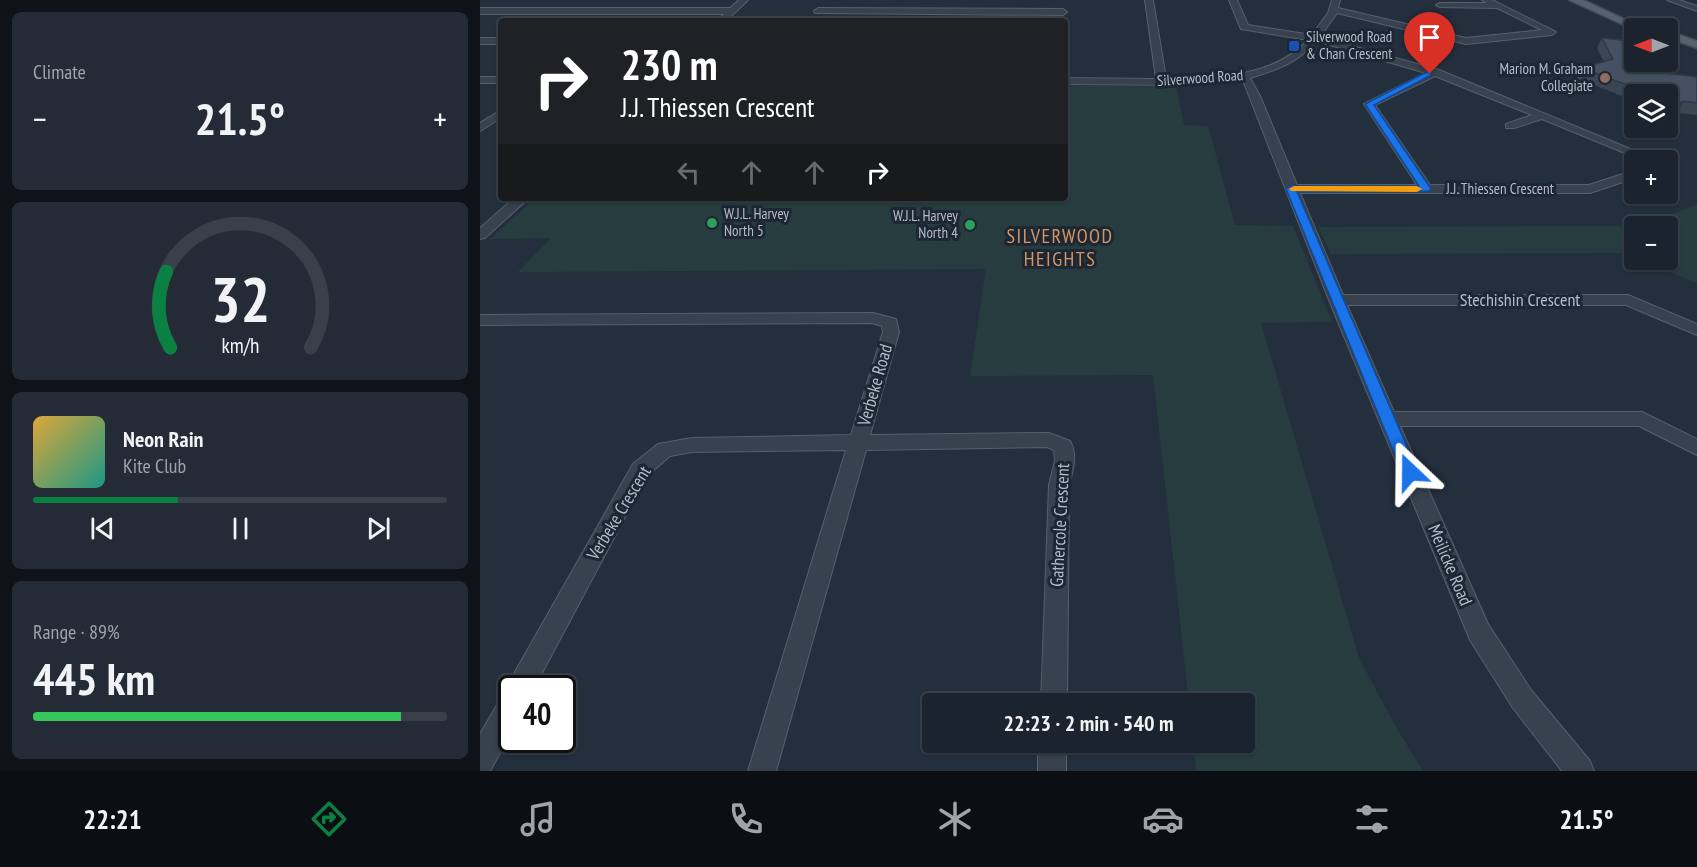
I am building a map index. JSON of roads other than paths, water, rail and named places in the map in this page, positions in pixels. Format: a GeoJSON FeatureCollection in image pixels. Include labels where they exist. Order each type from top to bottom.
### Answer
{"type":"FeatureCollection","features":[{"type":"Feature","properties":{"kind":"main road"},"geometry":{"type":"LineString","coordinates":[[1574,0],[1624,20]]}},
{"type":"Feature","properties":{"kind":"main road"},"geometry":{"type":"LineString","coordinates":[[1588,0],[1624,18]]}},
{"type":"Feature","properties":{"kind":"main road"},"geometry":{"type":"LineString","coordinates":[[1678,38],[1697,45]]}},
{"type":"Feature","properties":{"kind":"main road"},"geometry":{"type":"LineString","coordinates":[[1678,43],[1697,50]]}},
{"type":"Feature","properties":{"kind":"street"},"geometry":{"type":"LineString","coordinates":[[480,5],[490,0]]}},
{"type":"Feature","properties":{"kind":"street"},"geometry":{"type":"LineString","coordinates":[[723,18],[744,0]]}},
{"type":"Feature","properties":{"kind":"street"},"geometry":{"type":"LineString","coordinates":[[812,18],[828,0]]}},
{"type":"Feature","properties":{"kind":"street"},"geometry":{"type":"LineString","coordinates":[[818,11],[1063,16],[1065,0]]}},
{"type":"Feature","properties":{"kind":"street"},"geometry":{"type":"LineString","coordinates":[[1149,0],[1161,82]]}},
{"type":"Feature","properties":{"kind":"street"},"geometry":{"type":"LineString","coordinates":[[1336,5],[1466,41],[1552,32],[1486,0]]}},
{"type":"Feature","properties":{"kind":"street"},"geometry":{"type":"LineString","coordinates":[[1671,0],[1697,9]]}},
{"type":"Feature","properties":{"kind":"street"},"geometry":{"type":"LineString","coordinates":[[1236,1],[1244,27],[1314,38],[1435,72],[1626,150]]}},
{"type":"Feature","properties":{"kind":"street","name":"Silverwood Road"},"geometry":{"type":"LineString","coordinates":[[1068,81],[1198,81],[1241,76],[1292,59],[1314,38],[1336,5]]}},
{"type":"Feature","properties":{"kind":"street"},"geometry":{"type":"LineString","coordinates":[[1440,5],[1496,6]]}},
{"type":"Feature","properties":{"kind":"street"},"geometry":{"type":"LineString","coordinates":[[480,11],[731,11]]}},
{"type":"Feature","properties":{"kind":"street"},"geometry":{"type":"LineString","coordinates":[[480,41],[498,41]]}},
{"type":"Feature","properties":{"kind":"street"},"geometry":{"type":"LineString","coordinates":[[1426,189],[1370,104],[1435,72]]}},
{"type":"Feature","properties":{"kind":"street","name":"Meilicke Road"},"geometry":{"type":"LineString","coordinates":[[1241,76],[1248,81],[1337,300],[1479,632],[1522,699],[1580,771]]}},
{"type":"Feature","properties":{"kind":"street"},"geometry":{"type":"LineString","coordinates":[[480,80],[498,80]]}},
{"type":"Feature","properties":{"kind":"street"},"geometry":{"type":"LineString","coordinates":[[480,128],[498,115]]}},
{"type":"Feature","properties":{"kind":"street"},"geometry":{"type":"LineString","coordinates":[[1510,126],[1541,116]]}},
{"type":"Feature","properties":{"kind":"street","name":"J.J. Thiessen Crescent"},"geometry":{"type":"LineString","coordinates":[[1291,189],[1590,189],[1624,178]]}},
{"type":"Feature","properties":{"kind":"street"},"geometry":{"type":"LineString","coordinates":[[482,232],[518,201]]}},
{"type":"Feature","properties":{"kind":"street","name":"Stechishin Crescent"},"geometry":{"type":"LineString","coordinates":[[1337,300],[1628,300],[1697,330]]}},
{"type":"Feature","properties":{"kind":"street","name":"Verbeke Road"},"geometry":{"type":"LineString","coordinates":[[480,320],[867,318],[890,323],[891,332],[762,771]]}},
{"type":"Feature","properties":{"kind":"street"},"geometry":{"type":"LineString","coordinates":[[1388,419],[1642,419],[1697,448]]}},
{"type":"Feature","properties":{"kind":"street","name":"Gathercole Crescent"},"geometry":{"type":"LineString","coordinates":[[858,444],[1048,440],[1063,446],[1065,461],[1059,485],[1053,693]]}},
{"type":"Feature","properties":{"kind":"street","name":"Verbeke Crescent"},"geometry":{"type":"LineString","coordinates":[[527,675],[640,470],[665,449],[678,446],[858,444]]}},
{"type":"Feature","properties":{"kind":"street"},"geometry":{"type":"LineString","coordinates":[[480,761],[498,729]]}},
{"type":"Feature","properties":{"kind":"street"},"geometry":{"type":"LineString","coordinates":[[1052,753],[1052,771]]}},
{"type":"Feature","properties":{"kind":"place","name":"Silverwood Road & Chan Crescent"},"geometry":{"type":"Point","coordinates":[1294,46]}},
{"type":"Feature","properties":{"kind":"place","name":"Marion M. Graham Collegiate"},"geometry":{"type":"Point","coordinates":[1605,78]}},
{"type":"Feature","properties":{"kind":"place","name":"W.J.L. Harvey North 5"},"geometry":{"type":"Point","coordinates":[712,223]}},
{"type":"Feature","properties":{"kind":"place","name":"W.J.L. Harvey North 4"},"geometry":{"type":"Point","coordinates":[970,225]}},
{"type":"Feature","properties":{"kind":"district","name":"SILVERWOOD HEIGHTS"},"geometry":{"type":"Point","coordinates":[1060,248]}}]}
